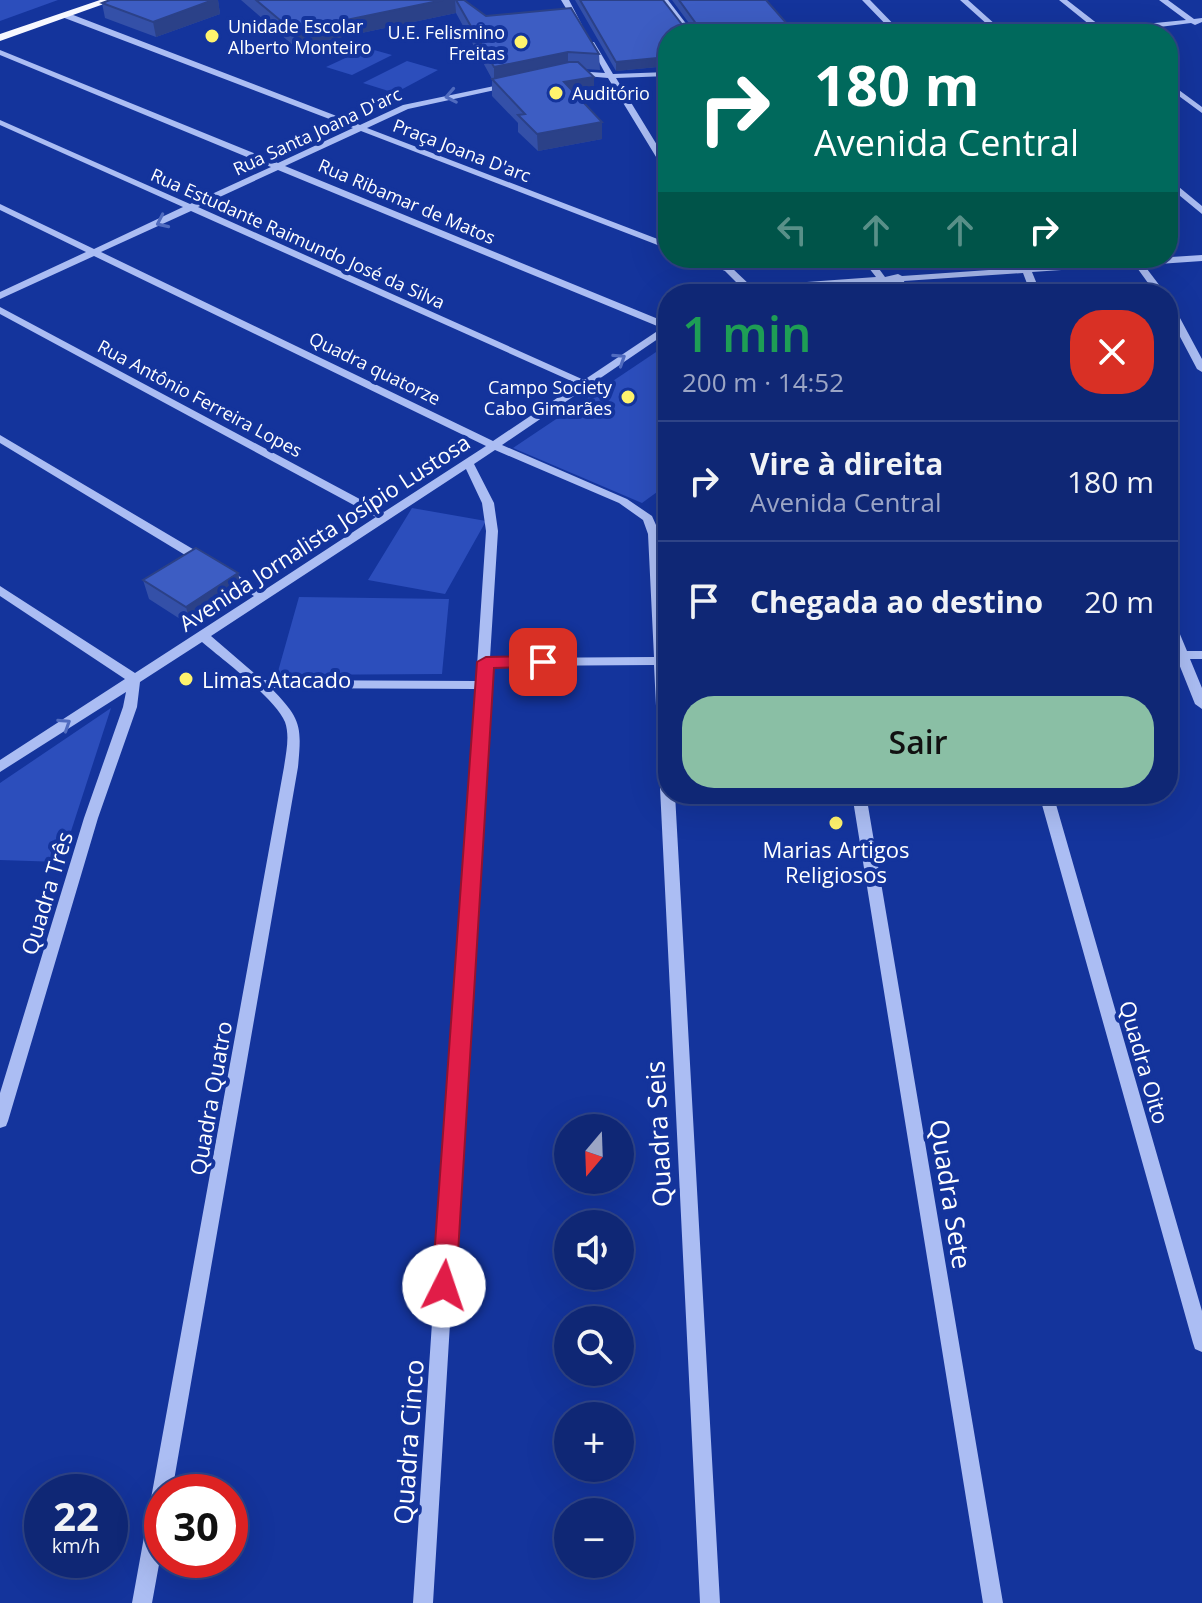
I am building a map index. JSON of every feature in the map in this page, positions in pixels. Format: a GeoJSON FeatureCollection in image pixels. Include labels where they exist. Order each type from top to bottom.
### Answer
{"type":"FeatureCollection","features":[{"type":"Feature","properties":{"kind":"main road"},"geometry":{"type":"LineString","coordinates":[[0,27],[77,0]]}},
{"type":"Feature","properties":{"kind":"main road"},"geometry":{"type":"LineString","coordinates":[[0,38],[110,0]]}},
{"type":"Feature","properties":{"kind":"street"},"geometry":{"type":"LineString","coordinates":[[565,0],[658,154]]}},
{"type":"Feature","properties":{"kind":"street"},"geometry":{"type":"LineString","coordinates":[[664,0],[682,24]]}},
{"type":"Feature","properties":{"kind":"street"},"geometry":{"type":"LineString","coordinates":[[866,0],[889,24]]}},
{"type":"Feature","properties":{"kind":"street"},"geometry":{"type":"LineString","coordinates":[[964,0],[991,24]]}},
{"type":"Feature","properties":{"kind":"street"},"geometry":{"type":"LineString","coordinates":[[1063,0],[1094,24]]}},
{"type":"Feature","properties":{"kind":"street"},"geometry":{"type":"LineString","coordinates":[[1163,0],[1202,28]]}},
{"type":"Feature","properties":{"kind":"street","name":"Praça Joana D'arc"},"geometry":{"type":"LineString","coordinates":[[65,15],[658,242]]}},
{"type":"Feature","properties":{"kind":"street"},"geometry":{"type":"LineString","coordinates":[[1168,24],[1202,20]]}},
{"type":"Feature","properties":{"kind":"street","name":"Rua Ribamar de Matos"},"geometry":{"type":"LineString","coordinates":[[0,52],[658,324]]}},
{"type":"Feature","properties":{"kind":"street"},"geometry":{"type":"LineString","coordinates":[[564,74],[658,74]]}},
{"type":"Feature","properties":{"kind":"street","name":"Rua Santa Joana D'arc"},"geometry":{"type":"LineString","coordinates":[[0,296],[419,102],[523,82]]}},
{"type":"Feature","properties":{"kind":"street"},"geometry":{"type":"LineString","coordinates":[[1178,92],[1202,111]]}},
{"type":"Feature","properties":{"kind":"street","name":"Rua Estudante Raimundo José da Silva"},"geometry":{"type":"LineString","coordinates":[[0,122],[583,383]]}},
{"type":"Feature","properties":{"kind":"street"},"geometry":{"type":"LineString","coordinates":[[1178,190],[1202,211]]}},
{"type":"Feature","properties":{"kind":"street","name":"Quadra quatorze"},"geometry":{"type":"LineString","coordinates":[[0,207],[492,445],[623,501],[648,518],[654,534],[658,590]]}},
{"type":"Feature","properties":{"kind":"street"},"geometry":{"type":"LineString","coordinates":[[1178,259],[1202,258]]}},
{"type":"Feature","properties":{"kind":"street"},"geometry":{"type":"LineString","coordinates":[[874,268],[881,278]]}},
{"type":"Feature","properties":{"kind":"street"},"geometry":{"type":"LineString","coordinates":[[826,284],[1048,268]]}},
{"type":"Feature","properties":{"kind":"street"},"geometry":{"type":"LineString","coordinates":[[728,269],[744,284]]}},
{"type":"Feature","properties":{"kind":"street"},"geometry":{"type":"LineString","coordinates":[[1026,270],[1032,284]]}},
{"type":"Feature","properties":{"kind":"street"},"geometry":{"type":"LineString","coordinates":[[898,277],[900,284]]}},
{"type":"Feature","properties":{"kind":"street","name":"Rua Antônio Ferreira Lopes"},"geometry":{"type":"LineString","coordinates":[[0,310],[384,517]]}},
{"type":"Feature","properties":{"kind":"street"},"geometry":{"type":"LineString","coordinates":[[1178,324],[1202,369]]}},
{"type":"Feature","properties":{"kind":"street","name":"Avenida Jornalista Josípio Lustosa"},"geometry":{"type":"LineString","coordinates":[[0,767],[468,463],[658,334]]}},
{"type":"Feature","properties":{"kind":"street"},"geometry":{"type":"LineString","coordinates":[[0,438],[263,596]]}},
{"type":"Feature","properties":{"kind":"street"},"geometry":{"type":"LineString","coordinates":[[468,463],[488,503],[492,531],[486,662],[658,661]]}},
{"type":"Feature","properties":{"kind":"street"},"geometry":{"type":"LineString","coordinates":[[0,590],[134,679]]}},
{"type":"Feature","properties":{"kind":"street","name":"Quadra Quatro"},"geometry":{"type":"LineString","coordinates":[[142,1603],[291,767],[292,723],[258,684],[203,636]]}},
{"type":"Feature","properties":{"kind":"street"},"geometry":{"type":"LineString","coordinates":[[1178,655],[1202,655]]}},
{"type":"Feature","properties":{"kind":"street"},"geometry":{"type":"LineString","coordinates":[[1178,660],[1202,704]]}},
{"type":"Feature","properties":{"kind":"street","name":"Quadra Cinco"},"geometry":{"type":"LineString","coordinates":[[423,1603],[486,662]]}},
{"type":"Feature","properties":{"kind":"street","name":"Quadra Três"},"geometry":{"type":"LineString","coordinates":[[0,1121],[91,818],[130,707],[134,679]]}},
{"type":"Feature","properties":{"kind":"street"},"geometry":{"type":"LineString","coordinates":[[258,684],[483,685]]}},
{"type":"Feature","properties":{"kind":"street","name":"Quadra Seis"},"geometry":{"type":"LineString","coordinates":[[670,804],[710,1603]]}},
{"type":"Feature","properties":{"kind":"street","name":"Quadra Sete"},"geometry":{"type":"LineString","coordinates":[[861,804],[993,1603]]}},
{"type":"Feature","properties":{"kind":"street","name":"Quadra Oito"},"geometry":{"type":"LineString","coordinates":[[1049,804],[1202,1343]]}},
{"type":"Feature","properties":{"kind":"shaded area"},"geometry":{"type":"Polygon","coordinates":[[[0,0],[58,0],[0,21],[0,0]]]}},
{"type":"Feature","properties":{"kind":"shaded area"},"geometry":{"type":"Polygon","coordinates":[[[367,48],[392,55],[352,75],[326,67],[367,48]]]}},
{"type":"Feature","properties":{"kind":"shaded area"},"geometry":{"type":"Polygon","coordinates":[[[407,61],[438,70],[395,93],[363,83],[407,61]]]}},
{"type":"Feature","properties":{"kind":"shaded area","name":"Campo Society Cabo Gimarães"},"geometry":{"type":"Polygon","coordinates":[[[658,351],[658,491],[642,503],[513,448],[658,351]]]}},
{"type":"Feature","properties":{"kind":"shaded area"},"geometry":{"type":"Polygon","coordinates":[[[412,508],[486,521],[445,594],[368,580],[412,508]]]}},
{"type":"Feature","properties":{"kind":"shaded area"},"geometry":{"type":"Polygon","coordinates":[[[299,597],[449,599],[442,674],[277,675],[299,597]]]}},
{"type":"Feature","properties":{"kind":"shaded area"},"geometry":{"type":"Polygon","coordinates":[[[111,708],[61,862],[0,860],[0,783],[111,708]]]}},
{"type":"Feature","properties":{"kind":"building"},"geometry":{"type":"Polygon","coordinates":[[[110,0],[213,0],[153,22],[102,3],[110,0]]]}},
{"type":"Feature","properties":{"kind":"building"},"geometry":{"type":"Polygon","coordinates":[[[256,0],[443,0],[293,31],[256,0]]]}},
{"type":"Feature","properties":{"kind":"building"},"geometry":{"type":"Polygon","coordinates":[[[456,0],[464,0],[486,16],[571,8],[599,54],[568,52],[494,67],[456,0]]]}},
{"type":"Feature","properties":{"kind":"building"},"geometry":{"type":"Polygon","coordinates":[[[580,0],[663,0],[682,24],[658,24],[658,58],[616,62],[580,0]]]}},
{"type":"Feature","properties":{"kind":"building"},"geometry":{"type":"Polygon","coordinates":[[[679,0],[766,0],[787,24],[696,24],[679,0]]]}},
{"type":"Feature","properties":{"kind":"building"},"geometry":{"type":"Polygon","coordinates":[[[578,62],[594,77],[564,82],[602,122],[537,134],[518,115],[525,114],[492,79],[578,62]]]}},
{"type":"Feature","properties":{"kind":"building"},"geometry":{"type":"Polygon","coordinates":[[[196,548],[238,573],[186,607],[143,580],[196,548]]]}},
{"type":"Feature","properties":{"kind":"place","name":"Unidade Escolar Alberto Monteiro"},"geometry":{"type":"Point","coordinates":[212,36]}},
{"type":"Feature","properties":{"kind":"place","name":"U.E. Felismino Freitas"},"geometry":{"type":"Point","coordinates":[521,42]}},
{"type":"Feature","properties":{"kind":"place","name":"Auditório"},"geometry":{"type":"Point","coordinates":[556,93]}},
{"type":"Feature","properties":{"kind":"place","name":"Campo Society Cabo Gimarães"},"geometry":{"type":"Point","coordinates":[628,397]}},
{"type":"Feature","properties":{"kind":"place","name":"Limas Atacado"},"geometry":{"type":"Point","coordinates":[186,679]}},
{"type":"Feature","properties":{"kind":"place","name":"Marias Artigos Religiosos"},"geometry":{"type":"Point","coordinates":[836,823]}},
{"type":"Feature","properties":{"kind":"route"},"geometry":{"type":"LineString","coordinates":[[444,1286],[486,662],[543,662]]}}]}
